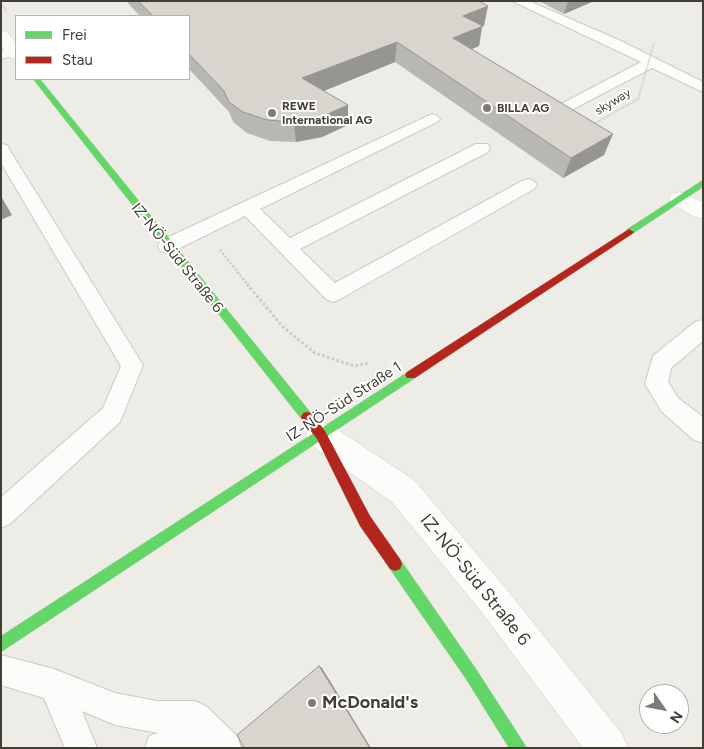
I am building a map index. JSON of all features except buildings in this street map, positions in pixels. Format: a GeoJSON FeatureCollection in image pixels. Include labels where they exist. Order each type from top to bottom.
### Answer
{"type":"FeatureCollection","features":[{"type":"Feature","properties":{"kind":"street"},"geometry":{"type":"LineString","coordinates":[[1,35],[11,53]]}},
{"type":"Feature","properties":{"kind":"street","name":"IZ-NÖ-Süd Straße 6"},"geometry":{"type":"LineString","coordinates":[[37,80],[167,246],[321,436],[364,521],[472,674],[519,748]]}},
{"type":"Feature","properties":{"kind":"street","name":"IZ-NÖ-Süd Straße 1"},"geometry":{"type":"LineString","coordinates":[[1,645],[703,183]]}},
{"type":"Feature","properties":{"kind":"street"},"geometry":{"type":"LineString","coordinates":[[680,198],[703,212]]}},
{"type":"Feature","properties":{"kind":"street","name":"IZ-NÖ-Süd Straße 6"},"geometry":{"type":"LineString","coordinates":[[321,436],[403,491],[496,604],[608,748]]}},
{"type":"Feature","properties":{"kind":"lane"},"geometry":{"type":"LineString","coordinates":[[518,1],[616,44],[703,88]]}},
{"type":"Feature","properties":{"kind":"lane"},"geometry":{"type":"LineString","coordinates":[[568,106],[652,62]]}},
{"type":"Feature","properties":{"kind":"lane"},"geometry":{"type":"LineString","coordinates":[[167,246],[432,119]]}},
{"type":"Feature","properties":{"kind":"lane"},"geometry":{"type":"LineString","coordinates":[[287,248],[482,148]]}},
{"type":"Feature","properties":{"kind":"lane"},"geometry":{"type":"LineString","coordinates":[[1,150],[132,365],[112,415],[1,515]]}},
{"type":"Feature","properties":{"kind":"lane"},"geometry":{"type":"LineString","coordinates":[[247,207],[333,294],[528,185]]}},
{"type":"Feature","properties":{"kind":"lane"},"geometry":{"type":"LineString","coordinates":[[703,328],[661,363],[656,384],[670,405],[703,432]]}},
{"type":"Feature","properties":{"kind":"lane"},"geometry":{"type":"LineString","coordinates":[[1,670],[54,685],[115,709],[157,717],[195,717],[225,748]]}},
{"type":"Feature","properties":{"kind":"lane"},"geometry":{"type":"LineString","coordinates":[[54,685],[81,748]]}},
{"type":"Feature","properties":{"kind":"lane"},"geometry":{"type":"LineString","coordinates":[[161,748],[187,739],[217,748]]}},
{"type":"Feature","properties":{"kind":"path","name":"skyway"},"geometry":{"type":"LineString","coordinates":[[589,126],[638,99],[654,43]]}},
{"type":"Feature","properties":{"kind":"traffic: fast"},"geometry":{"type":"LineString","coordinates":[[37,80],[307,417]]}},
{"type":"Feature","properties":{"kind":"traffic: fast"},"geometry":{"type":"LineString","coordinates":[[629,232],[703,183]]}},
{"type":"Feature","properties":{"kind":"traffic: fast"},"geometry":{"type":"LineString","coordinates":[[1,645],[411,375]]}},
{"type":"Feature","properties":{"kind":"traffic: fast"},"geometry":{"type":"LineString","coordinates":[[395,564],[471,674],[519,748]]}},
{"type":"Feature","properties":{"kind":"traffic: jam"},"geometry":{"type":"LineString","coordinates":[[411,375],[629,232]]}},
{"type":"Feature","properties":{"kind":"traffic: jam"},"geometry":{"type":"LineString","coordinates":[[307,417],[321,435],[365,521],[395,564]]}},
{"type":"Feature","properties":{"kind":"place","name":"BILLA AG"},"geometry":{"type":"Point","coordinates":[487,108]}},
{"type":"Feature","properties":{"kind":"place","name":"REWE International AG"},"geometry":{"type":"Point","coordinates":[272,113]}},
{"type":"Feature","properties":{"kind":"place","name":"McDonald's"},"geometry":{"type":"Point","coordinates":[312,703]}}]}
